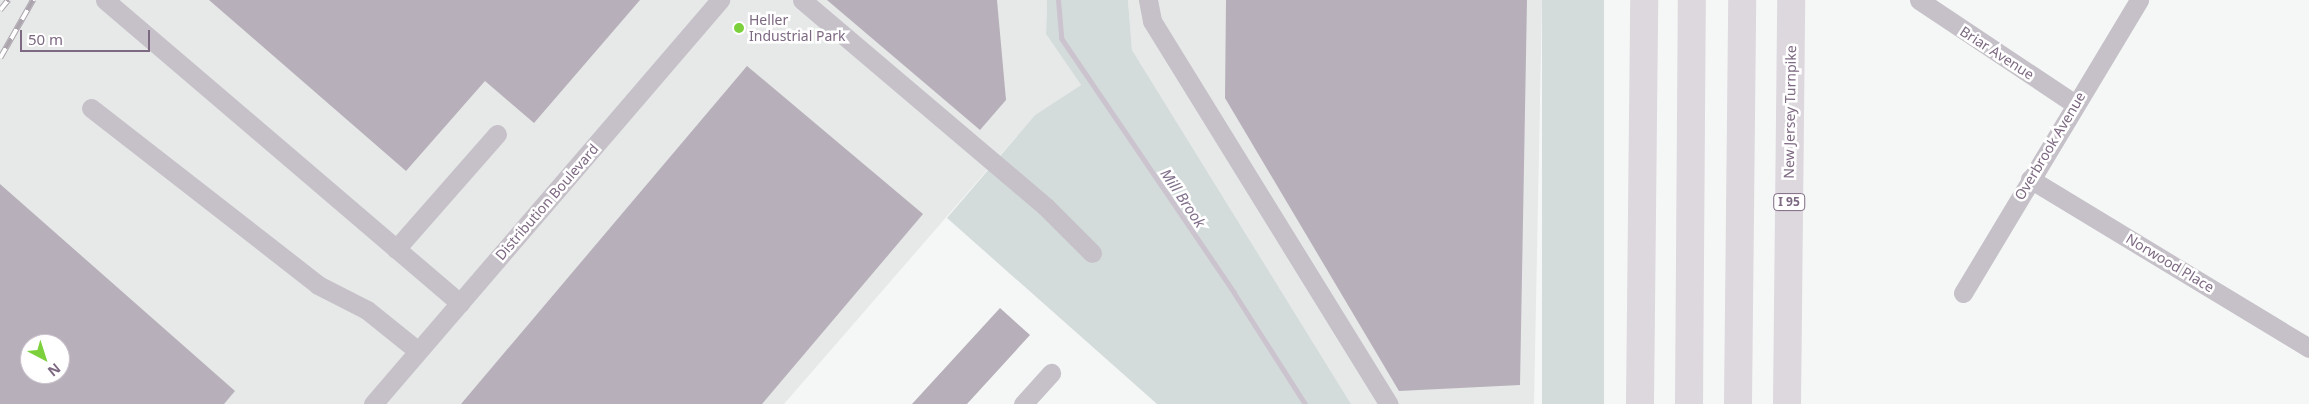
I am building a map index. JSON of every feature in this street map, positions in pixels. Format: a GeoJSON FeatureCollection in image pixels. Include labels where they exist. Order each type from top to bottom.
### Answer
{"type":"FeatureCollection","features":[{"type":"Feature","properties":{"kind":"highway"},"geometry":{"type":"LineString","coordinates":[[1640,404],[1644,0]]}},
{"type":"Feature","properties":{"kind":"highway"},"geometry":{"type":"LineString","coordinates":[[1688,404],[1692,0]]}},
{"type":"Feature","properties":{"kind":"highway"},"geometry":{"type":"LineString","coordinates":[[1738,404],[1742,0]]}},
{"type":"Feature","properties":{"kind":"highway","name":"New Jersey Turnpike"},"geometry":{"type":"LineString","coordinates":[[1787,404],[1791,0]]}},
{"type":"Feature","properties":{"kind":"street"},"geometry":{"type":"LineString","coordinates":[[104,0],[460,303]]}},
{"type":"Feature","properties":{"kind":"street","name":"Distribution Boulevard"},"geometry":{"type":"LineString","coordinates":[[373,404],[720,0]]}},
{"type":"Feature","properties":{"kind":"street"},"geometry":{"type":"LineString","coordinates":[[802,0],[1046,207],[1092,253]]}},
{"type":"Feature","properties":{"kind":"street"},"geometry":{"type":"LineString","coordinates":[[1148,0],[1152,21],[1389,404]]}},
{"type":"Feature","properties":{"kind":"street","name":"Briar Avenue"},"geometry":{"type":"LineString","coordinates":[[1919,0],[2075,104]]}},
{"type":"Feature","properties":{"kind":"street","name":"Overbrook Avenue"},"geometry":{"type":"LineString","coordinates":[[1963,294],[2075,104],[2140,0]]}},
{"type":"Feature","properties":{"kind":"street"},"geometry":{"type":"LineString","coordinates":[[91,108],[318,285],[367,310],[418,351]]}},
{"type":"Feature","properties":{"kind":"street"},"geometry":{"type":"LineString","coordinates":[[396,249],[497,134]]}},
{"type":"Feature","properties":{"kind":"street","name":"Norwood Place"},"geometry":{"type":"LineString","coordinates":[[2030,179],[2309,348]]}},
{"type":"Feature","properties":{"kind":"street"},"geometry":{"type":"LineString","coordinates":[[1024,404],[1050,373]]}},
{"type":"Feature","properties":{"kind":"shaded area"},"geometry":{"type":"Polygon","coordinates":[[[0,0],[1047,0],[1046,34],[1081,85],[1035,115],[784,404],[0,404],[0,0]]]}},
{"type":"Feature","properties":{"kind":"shaded area"},"geometry":{"type":"Polygon","coordinates":[[[1047,0],[1128,0],[1132,50],[1351,404],[1157,404],[947,218],[1035,115],[1081,85],[1046,34],[1047,0]]]}},
{"type":"Feature","properties":{"kind":"shaded area"},"geometry":{"type":"Polygon","coordinates":[[[1128,0],[1542,0],[1534,404],[1351,404],[1132,50],[1128,0]]]}},
{"type":"Feature","properties":{"kind":"shaded area"},"geometry":{"type":"Polygon","coordinates":[[[1542,0],[1604,0],[1604,404],[1542,404],[1542,0]]]}},
{"type":"Feature","properties":{"kind":"building"},"geometry":{"type":"Polygon","coordinates":[[[209,0],[640,0],[534,123],[485,81],[406,171],[209,0]]]}},
{"type":"Feature","properties":{"kind":"building"},"geometry":{"type":"Polygon","coordinates":[[[827,0],[997,0],[1006,100],[980,130],[827,0]]]}},
{"type":"Feature","properties":{"kind":"building"},"geometry":{"type":"Polygon","coordinates":[[[1226,0],[1527,0],[1520,385],[1399,391],[1225,98],[1226,0]]]}},
{"type":"Feature","properties":{"kind":"building"},"geometry":{"type":"Polygon","coordinates":[[[747,66],[923,214],[762,404],[461,404],[747,66]]]}},
{"type":"Feature","properties":{"kind":"building"},"geometry":{"type":"Polygon","coordinates":[[[0,184],[235,391],[224,404],[0,404],[0,184]]]}},
{"type":"Feature","properties":{"kind":"building"},"geometry":{"type":"Polygon","coordinates":[[[1000,308],[1030,335],[967,404],[912,404],[1000,308]]]}},
{"type":"Feature","properties":{"kind":"waterway","name":"Mill Brook"},"geometry":{"type":"LineString","coordinates":[[1058,0],[1061,38],[1234,293],[1305,404]]}},
{"type":"Feature","properties":{"kind":"railway"},"geometry":{"type":"LineString","coordinates":[[0,10],[8,0]]}},
{"type":"Feature","properties":{"kind":"railway"},"geometry":{"type":"LineString","coordinates":[[0,58],[33,0]]}},
{"type":"Feature","properties":{"kind":"place","name":"Heller Industrial Park"},"geometry":{"type":"Point","coordinates":[739,28]}}]}
